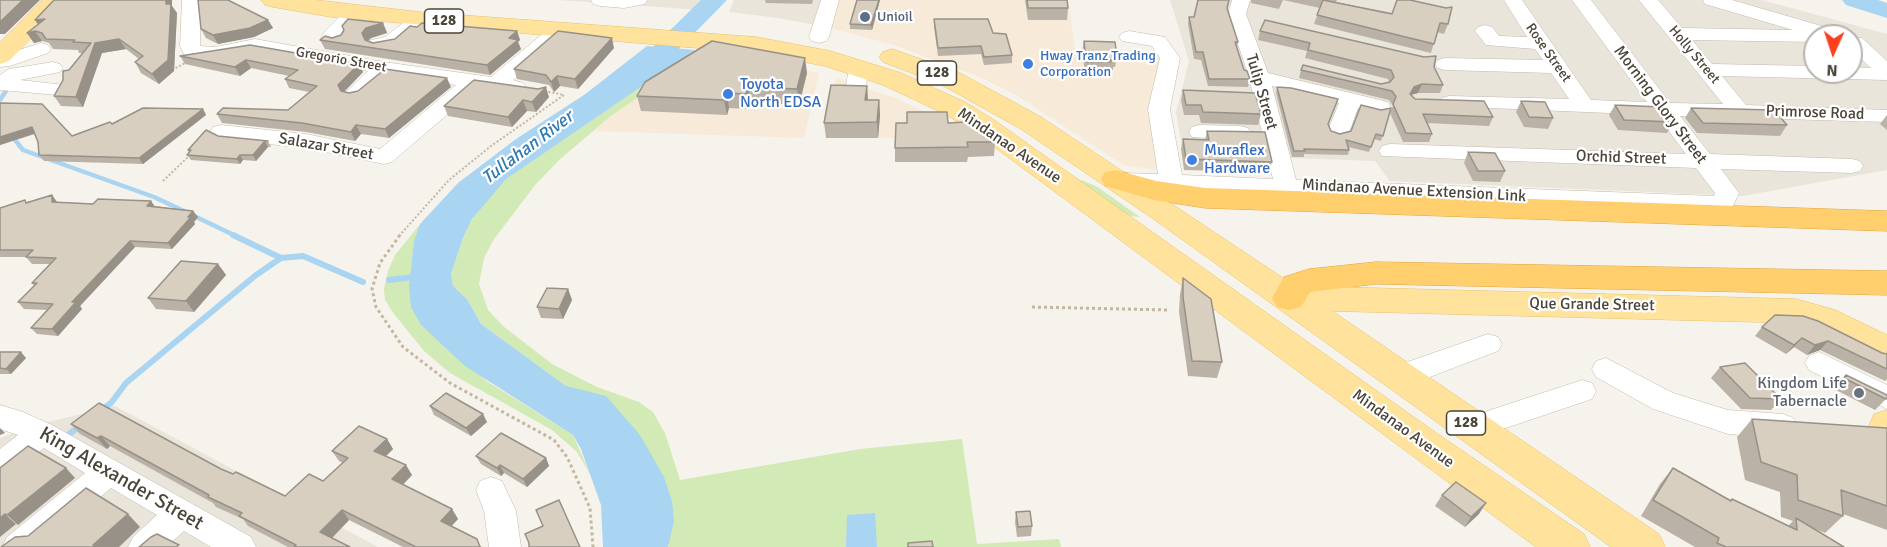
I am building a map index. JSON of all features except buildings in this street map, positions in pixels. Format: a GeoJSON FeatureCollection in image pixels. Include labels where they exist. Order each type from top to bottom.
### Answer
{"type":"FeatureCollection","features":[{"type":"Feature","properties":{"kind":"highway"},"geometry":{"type":"LineString","coordinates":[[1116,179],[1154,190],[1205,198],[1887,221]]}},
{"type":"Feature","properties":{"kind":"highway"},"geometry":{"type":"LineString","coordinates":[[1289,298],[1296,285],[1309,280],[1376,273],[1887,283]]}},
{"type":"Feature","properties":{"kind":"main road"},"geometry":{"type":"LineString","coordinates":[[0,56],[56,0]]}},
{"type":"Feature","properties":{"kind":"main road","name":"Mindanao Avenue"},"geometry":{"type":"LineString","coordinates":[[273,0],[354,13],[419,10],[485,15],[629,13],[729,33],[788,50],[858,77],[924,93],[984,126],[1569,547]]}},
{"type":"Feature","properties":{"kind":"main road","name":"Mindanao Avenue"},"geometry":{"type":"LineString","coordinates":[[485,15],[560,29],[629,13]]}},
{"type":"Feature","properties":{"kind":"main road","name":"Mindanao Avenue"},"geometry":{"type":"LineString","coordinates":[[729,33],[819,37],[912,63],[949,78],[1012,111],[1116,179],[1289,298],[1644,547]]}},
{"type":"Feature","properties":{"kind":"main road"},"geometry":{"type":"LineString","coordinates":[[984,126],[1017,137],[1071,172],[1116,179]]}},
{"type":"Feature","properties":{"kind":"main road"},"geometry":{"type":"LineString","coordinates":[[1255,321],[1289,298]]}},
{"type":"Feature","properties":{"kind":"main road","name":"Que Grande Street"},"geometry":{"type":"LineString","coordinates":[[1289,298],[1796,310],[1823,319],[1887,351]]}},
{"type":"Feature","properties":{"kind":"street","name":"Gregorio Street"},"geometry":{"type":"LineString","coordinates":[[191,0],[190,46],[192,52],[215,53],[255,45],[384,68],[542,91]]}},
{"type":"Feature","properties":{"kind":"street"},"geometry":{"type":"LineString","coordinates":[[600,0],[629,13]]}},
{"type":"Feature","properties":{"kind":"street"},"geometry":{"type":"LineString","coordinates":[[819,37],[830,0]]}},
{"type":"Feature","properties":{"kind":"street","name":"Rose Street"},"geometry":{"type":"LineString","coordinates":[[1508,0],[1559,67],[1584,106]]}},
{"type":"Feature","properties":{"kind":"street","name":"Morning Glory Street"},"geometry":{"type":"LineString","coordinates":[[1581,0],[1727,193],[1725,201],[1713,204]]}},
{"type":"Feature","properties":{"kind":"street","name":"Holly Street"},"geometry":{"type":"LineString","coordinates":[[1648,0],[1740,111]]}},
{"type":"Feature","properties":{"kind":"street"},"geometry":{"type":"LineString","coordinates":[[1712,0],[1803,27]]}},
{"type":"Feature","properties":{"kind":"street"},"geometry":{"type":"LineString","coordinates":[[1239,7],[1260,19]]}},
{"type":"Feature","properties":{"kind":"street","name":"Tulip Street"},"geometry":{"type":"LineString","coordinates":[[1239,7],[1286,185]]}},
{"type":"Feature","properties":{"kind":"street"},"geometry":{"type":"LineString","coordinates":[[378,44],[391,42],[419,10]]}},
{"type":"Feature","properties":{"kind":"street"},"geometry":{"type":"LineString","coordinates":[[336,39],[331,38],[332,35],[354,13]]}},
{"type":"Feature","properties":{"kind":"street"},"geometry":{"type":"LineString","coordinates":[[496,84],[560,29]]}},
{"type":"Feature","properties":{"kind":"street"},"geometry":{"type":"LineString","coordinates":[[1485,31],[1493,41],[1541,43]]}},
{"type":"Feature","properties":{"kind":"street"},"geometry":{"type":"LineString","coordinates":[[0,63],[51,40],[21,33]]}},
{"type":"Feature","properties":{"kind":"street"},"geometry":{"type":"LineString","coordinates":[[1677,34],[1803,36]]}},
{"type":"Feature","properties":{"kind":"street"},"geometry":{"type":"LineString","coordinates":[[1129,38],[1158,41],[1170,58],[1159,109],[1171,181]]}},
{"type":"Feature","properties":{"kind":"street"},"geometry":{"type":"LineString","coordinates":[[1863,45],[1887,52]]}},
{"type":"Feature","properties":{"kind":"street"},"geometry":{"type":"LineString","coordinates":[[1863,51],[1887,73]]}},
{"type":"Feature","properties":{"kind":"street"},"geometry":{"type":"LineString","coordinates":[[1445,64],[1559,67]]}},
{"type":"Feature","properties":{"kind":"street"},"geometry":{"type":"LineString","coordinates":[[1,84],[16,73],[53,68]]}},
{"type":"Feature","properties":{"kind":"street"},"geometry":{"type":"LineString","coordinates":[[354,94],[384,68]]}},
{"type":"Feature","properties":{"kind":"street"},"geometry":{"type":"LineString","coordinates":[[1707,70],[1887,73]]}},
{"type":"Feature","properties":{"kind":"street"},"geometry":{"type":"LineString","coordinates":[[1339,130],[1345,98],[1345,76]]}},
{"type":"Feature","properties":{"kind":"street","name":"Salazar Street"},"geometry":{"type":"LineString","coordinates":[[221,132],[306,141],[384,157],[474,80]]}},
{"type":"Feature","properties":{"kind":"street"},"geometry":{"type":"LineString","coordinates":[[1,84],[58,89]]}},
{"type":"Feature","properties":{"kind":"street"},"geometry":{"type":"LineString","coordinates":[[1241,94],[1261,86],[1345,98],[1380,106]]}},
{"type":"Feature","properties":{"kind":"street","name":"Primrose Road"},"geometry":{"type":"LineString","coordinates":[[1431,102],[1887,116]]}},
{"type":"Feature","properties":{"kind":"street"},"geometry":{"type":"LineString","coordinates":[[1200,132],[1273,134]]}},
{"type":"Feature","properties":{"kind":"street","name":"Orchid Street"},"geometry":{"type":"LineString","coordinates":[[1390,151],[1852,166]]}},
{"type":"Feature","properties":{"kind":"street","name":"Mindanao Avenue Extension Link"},"geometry":{"type":"LineString","coordinates":[[1116,179],[1713,204]]}},
{"type":"Feature","properties":{"kind":"street"},"geometry":{"type":"LineString","coordinates":[[1401,377],[1422,367],[1488,344]]}},
{"type":"Feature","properties":{"kind":"street"},"geometry":{"type":"LineString","coordinates":[[1819,363],[1887,398]]}},
{"type":"Feature","properties":{"kind":"street"},"geometry":{"type":"LineString","coordinates":[[1606,369],[1664,401],[1728,422],[1807,427]]}},
{"type":"Feature","properties":{"kind":"street"},"geometry":{"type":"LineString","coordinates":[[1473,427],[1582,390]]}},
{"type":"Feature","properties":{"kind":"street"},"geometry":{"type":"LineString","coordinates":[[0,466],[23,426]]}},
{"type":"Feature","properties":{"kind":"street","name":"King Alexander Street"},"geometry":{"type":"LineString","coordinates":[[23,426],[240,547]]}},
{"type":"Feature","properties":{"kind":"street"},"geometry":{"type":"LineString","coordinates":[[18,547],[108,473]]}},
{"type":"Feature","properties":{"kind":"street"},"geometry":{"type":"LineString","coordinates":[[490,490],[500,511],[506,547]]}},
{"type":"Feature","properties":{"kind":"street"},"geometry":{"type":"LineString","coordinates":[[144,547],[181,513]]}},
{"type":"Feature","properties":{"kind":"path"},"geometry":{"type":"LineString","coordinates":[[542,91],[564,95],[491,146],[449,180],[407,225],[381,263],[372,289],[376,307],[403,347],[450,383],[554,440],[567,457],[590,508],[593,547]]}},
{"type":"Feature","properties":{"kind":"path"},"geometry":{"type":"LineString","coordinates":[[164,181],[197,149],[221,132]]}},
{"type":"Feature","properties":{"kind":"path"},"geometry":{"type":"LineString","coordinates":[[1032,307],[1168,310]]}},
{"type":"Feature","properties":{"kind":"shaded area"},"geometry":{"type":"Polygon","coordinates":[[[558,0],[705,0],[701,10],[558,0]]]}},
{"type":"Feature","properties":{"kind":"shaded area"},"geometry":{"type":"Polygon","coordinates":[[[734,0],[823,0],[816,25],[729,12],[734,0]]]}},
{"type":"Feature","properties":{"kind":"shaded area"},"geometry":{"type":"Polygon","coordinates":[[[834,0],[1068,0],[1075,50],[1159,52],[1165,55],[1164,171],[1123,165],[1018,96],[982,78],[897,46],[827,27],[834,0]]]}},
{"type":"Feature","properties":{"kind":"shaded area"},"geometry":{"type":"Polygon","coordinates":[[[1170,0],[1762,0],[1850,24],[1803,24],[1803,84],[1863,84],[1863,27],[1887,34],[1887,170],[1743,196],[1390,181],[1375,161],[1203,155],[1182,148],[1176,112],[1189,61],[1170,0]]]}},
{"type":"Feature","properties":{"kind":"shaded area","name":"Toyota North EDSA"},"geometry":{"type":"Polygon","coordinates":[[[701,54],[755,59],[819,73],[804,138],[594,131],[611,116],[701,54]]]}},
{"type":"Feature","properties":{"kind":"shaded area"},"geometry":{"type":"Polygon","coordinates":[[[836,78],[895,98],[921,110],[966,137],[826,138],[836,78]]]}},
{"type":"Feature","properties":{"kind":"shaded area"},"geometry":{"type":"Polygon","coordinates":[[[115,406],[378,547],[0,547],[0,438],[35,425],[115,406]]]}},
{"type":"Feature","properties":{"kind":"green space"},"geometry":{"type":"Polygon","coordinates":[[[695,50],[706,51],[611,116],[559,160],[536,184],[494,239],[484,258],[479,284],[488,310],[503,326],[552,364],[597,387],[639,402],[653,412],[665,433],[680,480],[860,449],[962,439],[977,544],[1059,539],[1061,547],[668,547],[669,545],[566,386],[481,324],[467,299],[453,286],[451,274],[472,219],[487,198],[506,179],[695,50]]]}},
{"type":"Feature","properties":{"kind":"green space"},"geometry":{"type":"Polygon","coordinates":[[[1068,175],[1096,186],[1140,217],[1128,216],[1068,175]]]}},
{"type":"Feature","properties":{"kind":"green space"},"geometry":{"type":"Polygon","coordinates":[[[420,224],[414,242],[409,285],[421,325],[488,382],[573,435],[591,476],[577,452],[552,430],[450,373],[424,351],[394,314],[385,300],[384,289],[388,271],[395,255],[420,224]]]}},
{"type":"Feature","properties":{"kind":"water"},"geometry":{"type":"Polygon","coordinates":[[[647,46],[695,50],[506,179],[472,219],[451,274],[453,286],[467,299],[481,324],[566,386],[606,396],[640,435],[664,477],[672,501],[674,521],[668,547],[603,547],[601,505],[581,449],[573,435],[465,366],[421,325],[411,307],[409,285],[414,241],[420,224],[458,183],[516,139],[584,95],[647,46]]]}},
{"type":"Feature","properties":{"kind":"water"},"geometry":{"type":"Polygon","coordinates":[[[875,513],[877,547],[846,547],[847,515],[875,513]]]}},
{"type":"Feature","properties":{"kind":"waterway","name":"Tullahan River"},"geometry":{"type":"LineString","coordinates":[[632,75],[662,52],[715,0]]}},
{"type":"Feature","properties":{"kind":"waterway","name":"Tullahan River"},"geometry":{"type":"LineString","coordinates":[[1854,0],[1887,11]]}},
{"type":"Feature","properties":{"kind":"waterway"},"geometry":{"type":"LineString","coordinates":[[0,100],[9,86]]}},
{"type":"Feature","properties":{"kind":"waterway"},"geometry":{"type":"LineString","coordinates":[[11,135],[23,150],[154,197],[184,211]]}},
{"type":"Feature","properties":{"kind":"waterway"},"geometry":{"type":"LineString","coordinates":[[192,215],[236,236]]}},
{"type":"Feature","properties":{"kind":"waterway"},"geometry":{"type":"LineString","coordinates":[[233,235],[281,258]]}},
{"type":"Feature","properties":{"kind":"waterway"},"geometry":{"type":"LineString","coordinates":[[281,258],[303,256],[363,282]]}},
{"type":"Feature","properties":{"kind":"waterway"},"geometry":{"type":"LineString","coordinates":[[103,409],[111,403],[126,383],[256,275],[281,258]]}},
{"type":"Feature","properties":{"kind":"waterway"},"geometry":{"type":"LineString","coordinates":[[389,280],[414,277]]}},
{"type":"Feature","properties":{"kind":"waterway"},"geometry":{"type":"LineString","coordinates":[[64,438],[81,425]]}},
{"type":"Feature","properties":{"kind":"place","name":"Unioil"},"geometry":{"type":"Point","coordinates":[865,17]}},
{"type":"Feature","properties":{"kind":"place","name":"Hway Tranz Trading Corporation"},"geometry":{"type":"Point","coordinates":[1028,64]}},
{"type":"Feature","properties":{"kind":"place","name":"Toyota North EDSA"},"geometry":{"type":"Point","coordinates":[728,94]}},
{"type":"Feature","properties":{"kind":"place","name":"Muraflex Hardware"},"geometry":{"type":"Point","coordinates":[1192,160]}},
{"type":"Feature","properties":{"kind":"place","name":"Kingdom Life Tabernacle"},"geometry":{"type":"Point","coordinates":[1859,393]}}]}
